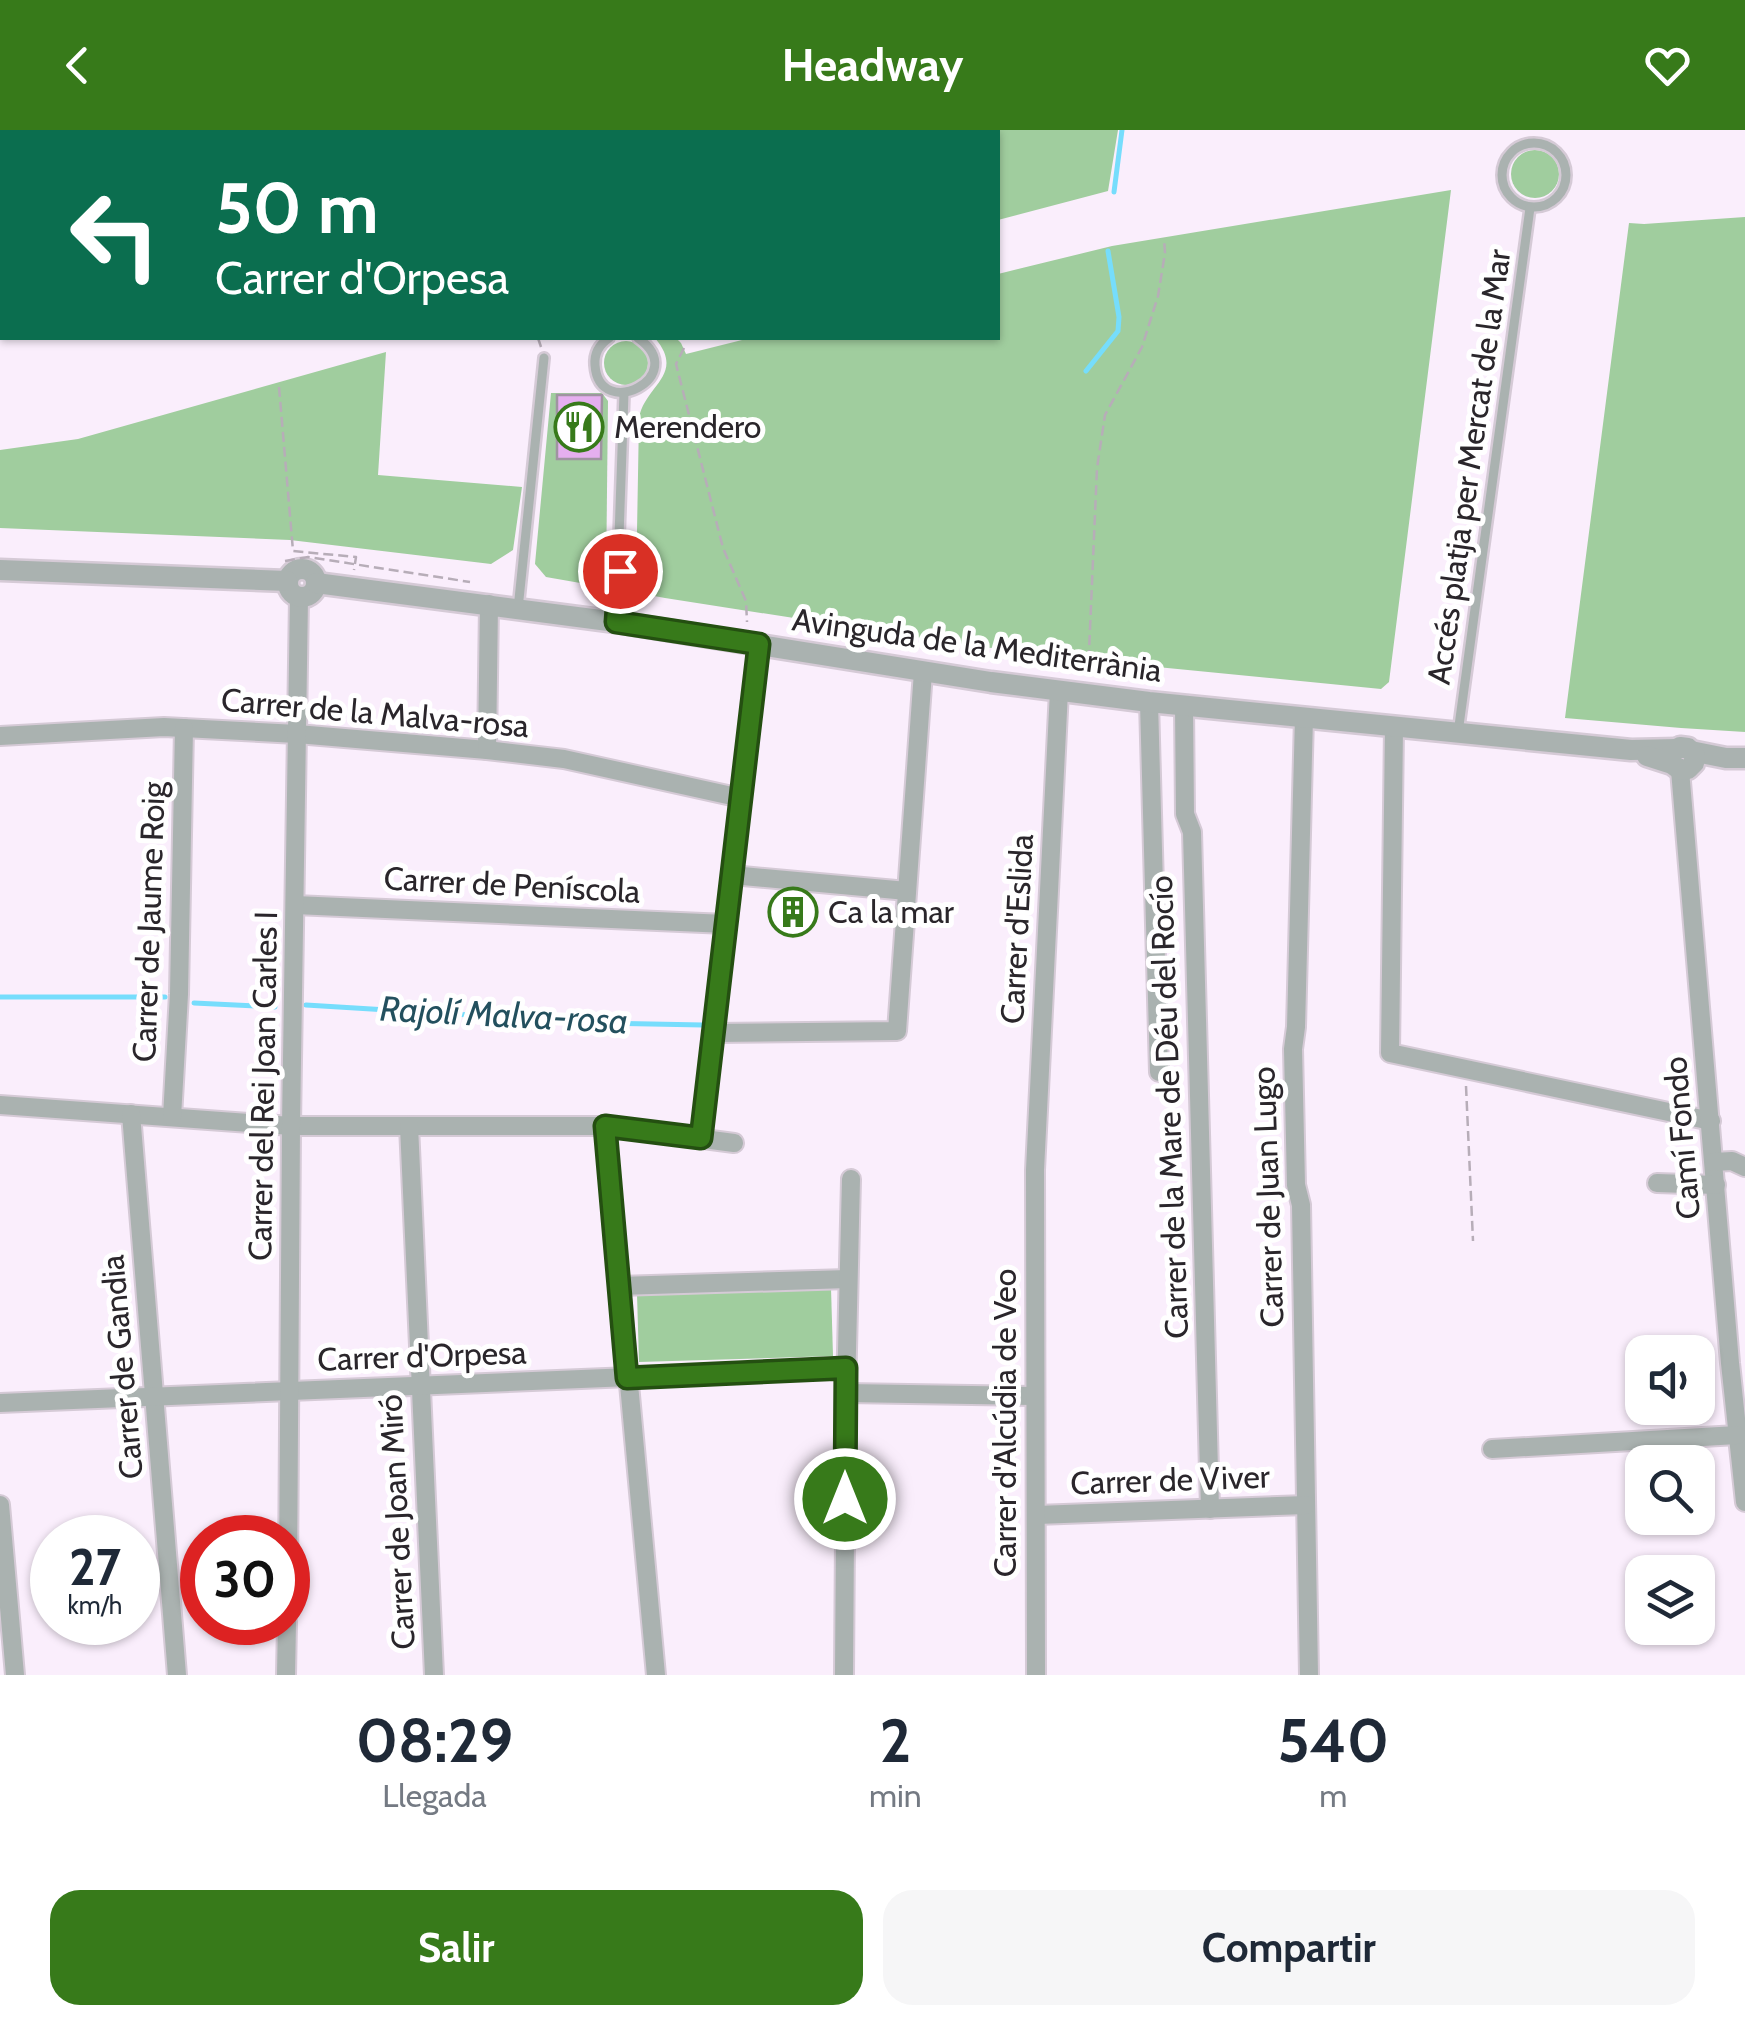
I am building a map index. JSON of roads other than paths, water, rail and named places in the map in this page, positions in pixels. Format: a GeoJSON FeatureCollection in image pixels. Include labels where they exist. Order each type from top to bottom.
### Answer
{"type":"FeatureCollection","features":[{"type":"Feature","properties":{"kind":"street","name":"Avinguda de la Mediterrània"},"geometry":{"type":"LineString","coordinates":[[293,589],[294,570],[302,568],[314,574],[316,582],[754,636],[923,672],[1059,691],[1630,750],[1683,759],[1736,758]]}},
{"type":"Feature","properties":{"kind":"street"},"geometry":{"type":"LineString","coordinates":[[0,570],[293,589]]}},
{"type":"Feature","properties":{"kind":"street","name":"Carrer del Rei Joan Carles I"},"geometry":{"type":"LineString","coordinates":[[289,1515],[297,734],[293,589]]}},
{"type":"Feature","properties":{"kind":"street"},"geometry":{"type":"LineString","coordinates":[[487,750],[489,604]]}},
{"type":"Feature","properties":{"kind":"street"},"geometry":{"type":"LineString","coordinates":[[701,1138],[741,798],[754,636]]}},
{"type":"Feature","properties":{"kind":"street"},"geometry":{"type":"LineString","coordinates":[[713,1033],[898,1031],[923,672]]}},
{"type":"Feature","properties":{"kind":"street","name":"Carrer d'Eslida"},"geometry":{"type":"LineString","coordinates":[[1035,1170],[1059,691]]}},
{"type":"Feature","properties":{"kind":"street"},"geometry":{"type":"LineString","coordinates":[[1149,702],[1159,1072]]}},
{"type":"Feature","properties":{"kind":"street","name":"Carrer de la Mare de Déu del Rocío"},"geometry":{"type":"LineString","coordinates":[[1184,705],[1185,814],[1192,832],[1210,1509]]}},
{"type":"Feature","properties":{"kind":"street","name":"Carrer de Juan Lugo"},"geometry":{"type":"LineString","coordinates":[[1304,717],[1293,1049],[1296,1184],[1301,1205],[1309,1675]]}},
{"type":"Feature","properties":{"kind":"street"},"geometry":{"type":"LineString","coordinates":[[1394,726],[1390,1054],[1710,1121]]}},
{"type":"Feature","properties":{"kind":"street","name":"Carrer de la Malva-rosa"},"geometry":{"type":"LineString","coordinates":[[0,736],[164,727],[297,734],[564,759],[741,798]]}},
{"type":"Feature","properties":{"kind":"street","name":"Carrer de Jaume Roig"},"geometry":{"type":"LineString","coordinates":[[172,1118],[179,994],[184,728]]}},
{"type":"Feature","properties":{"kind":"street","name":"Camí Fondo"},"geometry":{"type":"LineString","coordinates":[[1683,759],[1710,1121],[1745,1502]]}},
{"type":"Feature","properties":{"kind":"street"},"geometry":{"type":"LineString","coordinates":[[732,875],[907,891]]}},
{"type":"Feature","properties":{"kind":"street","name":"Carrer de Peníscola"},"geometry":{"type":"LineString","coordinates":[[295,905],[726,924]]}},
{"type":"Feature","properties":{"kind":"street"},"geometry":{"type":"LineString","coordinates":[[0,1105],[291,1126],[605,1126],[734,1143]]}},
{"type":"Feature","properties":{"kind":"street","name":"Carrer de Gandia"},"geometry":{"type":"LineString","coordinates":[[131,1114],[177,1675]]}},
{"type":"Feature","properties":{"kind":"street","name":"Carrer de Joan Miró"},"geometry":{"type":"LineString","coordinates":[[409,1126],[434,1675]]}},
{"type":"Feature","properties":{"kind":"street"},"geometry":{"type":"LineString","coordinates":[[605,1126],[656,1675]]}},
{"type":"Feature","properties":{"kind":"street"},"geometry":{"type":"LineString","coordinates":[[1714,1162],[1732,1161],[1745,1166]]}},
{"type":"Feature","properties":{"kind":"street","name":"Carrer d'Alcúdia de Veo"},"geometry":{"type":"LineString","coordinates":[[1035,1170],[1036,1675]]}},
{"type":"Feature","properties":{"kind":"street"},"geometry":{"type":"LineString","coordinates":[[844,1675],[851,1179]]}},
{"type":"Feature","properties":{"kind":"street"},"geometry":{"type":"LineString","coordinates":[[1657,1183],[1716,1185]]}},
{"type":"Feature","properties":{"kind":"street"},"geometry":{"type":"LineString","coordinates":[[618,1286],[848,1279]]}},
{"type":"Feature","properties":{"kind":"street","name":"Carrer d'Orpesa"},"geometry":{"type":"LineString","coordinates":[[0,1403],[846,1368]]}},
{"type":"Feature","properties":{"kind":"street"},"geometry":{"type":"LineString","coordinates":[[846,1393],[1035,1396]]}},
{"type":"Feature","properties":{"kind":"street"},"geometry":{"type":"LineString","coordinates":[[1492,1450],[1737,1435]]}},
{"type":"Feature","properties":{"kind":"street"},"geometry":{"type":"LineString","coordinates":[[0,1505],[14,1675]]}},
{"type":"Feature","properties":{"kind":"street","name":"Carrer de Viver"},"geometry":{"type":"LineString","coordinates":[[1036,1515],[1306,1506]]}},
{"type":"Feature","properties":{"kind":"street"},"geometry":{"type":"LineString","coordinates":[[286,1675],[287,1645]]}},
{"type":"Feature","properties":{"kind":"lane"},"geometry":{"type":"LineString","coordinates":[[1534,143],[1557,152],[1566,177],[1555,200],[1544,207],[1530,208],[1509,196],[1501,174],[1512,152],[1534,143]]}},
{"type":"Feature","properties":{"kind":"lane","name":"Accés platja per Mercat de la Mar"},"geometry":{"type":"LineString","coordinates":[[1458,733],[1530,208]]}},
{"type":"Feature","properties":{"kind":"lane"},"geometry":{"type":"LineString","coordinates":[[608,340],[598,348],[598,378],[605,386],[624,393],[644,386],[654,368],[650,348],[640,340]]}},
{"type":"Feature","properties":{"kind":"lane"},"geometry":{"type":"LineString","coordinates":[[518,609],[544,358]]}},
{"type":"Feature","properties":{"kind":"lane"},"geometry":{"type":"LineString","coordinates":[[616,622],[624,393]]}},
{"type":"Feature","properties":{"kind":"waterway"},"geometry":{"type":"LineString","coordinates":[[1114,192],[1122,130]]}},
{"type":"Feature","properties":{"kind":"waterway"},"geometry":{"type":"LineString","coordinates":[[1086,371],[1118,331],[1108,251]]}},
{"type":"Feature","properties":{"kind":"waterway","name":"Rajolí Malva-rosa"},"geometry":{"type":"LineString","coordinates":[[0,997],[165,997]]}},
{"type":"Feature","properties":{"kind":"waterway","name":"Rajolí Malva-rosa"},"geometry":{"type":"LineString","coordinates":[[194,1003],[275,1007]]}},
{"type":"Feature","properties":{"kind":"waterway","name":"Rajolí Malva-rosa"},"geometry":{"type":"LineString","coordinates":[[306,1005],[599,1023],[703,1025]]}},
{"type":"Feature","properties":{"kind":"place","name":"Merendero"},"geometry":{"type":"Point","coordinates":[579,427]}},
{"type":"Feature","properties":{"kind":"place","name":"Ca la mar"},"geometry":{"type":"Point","coordinates":[793,912]}}]}
